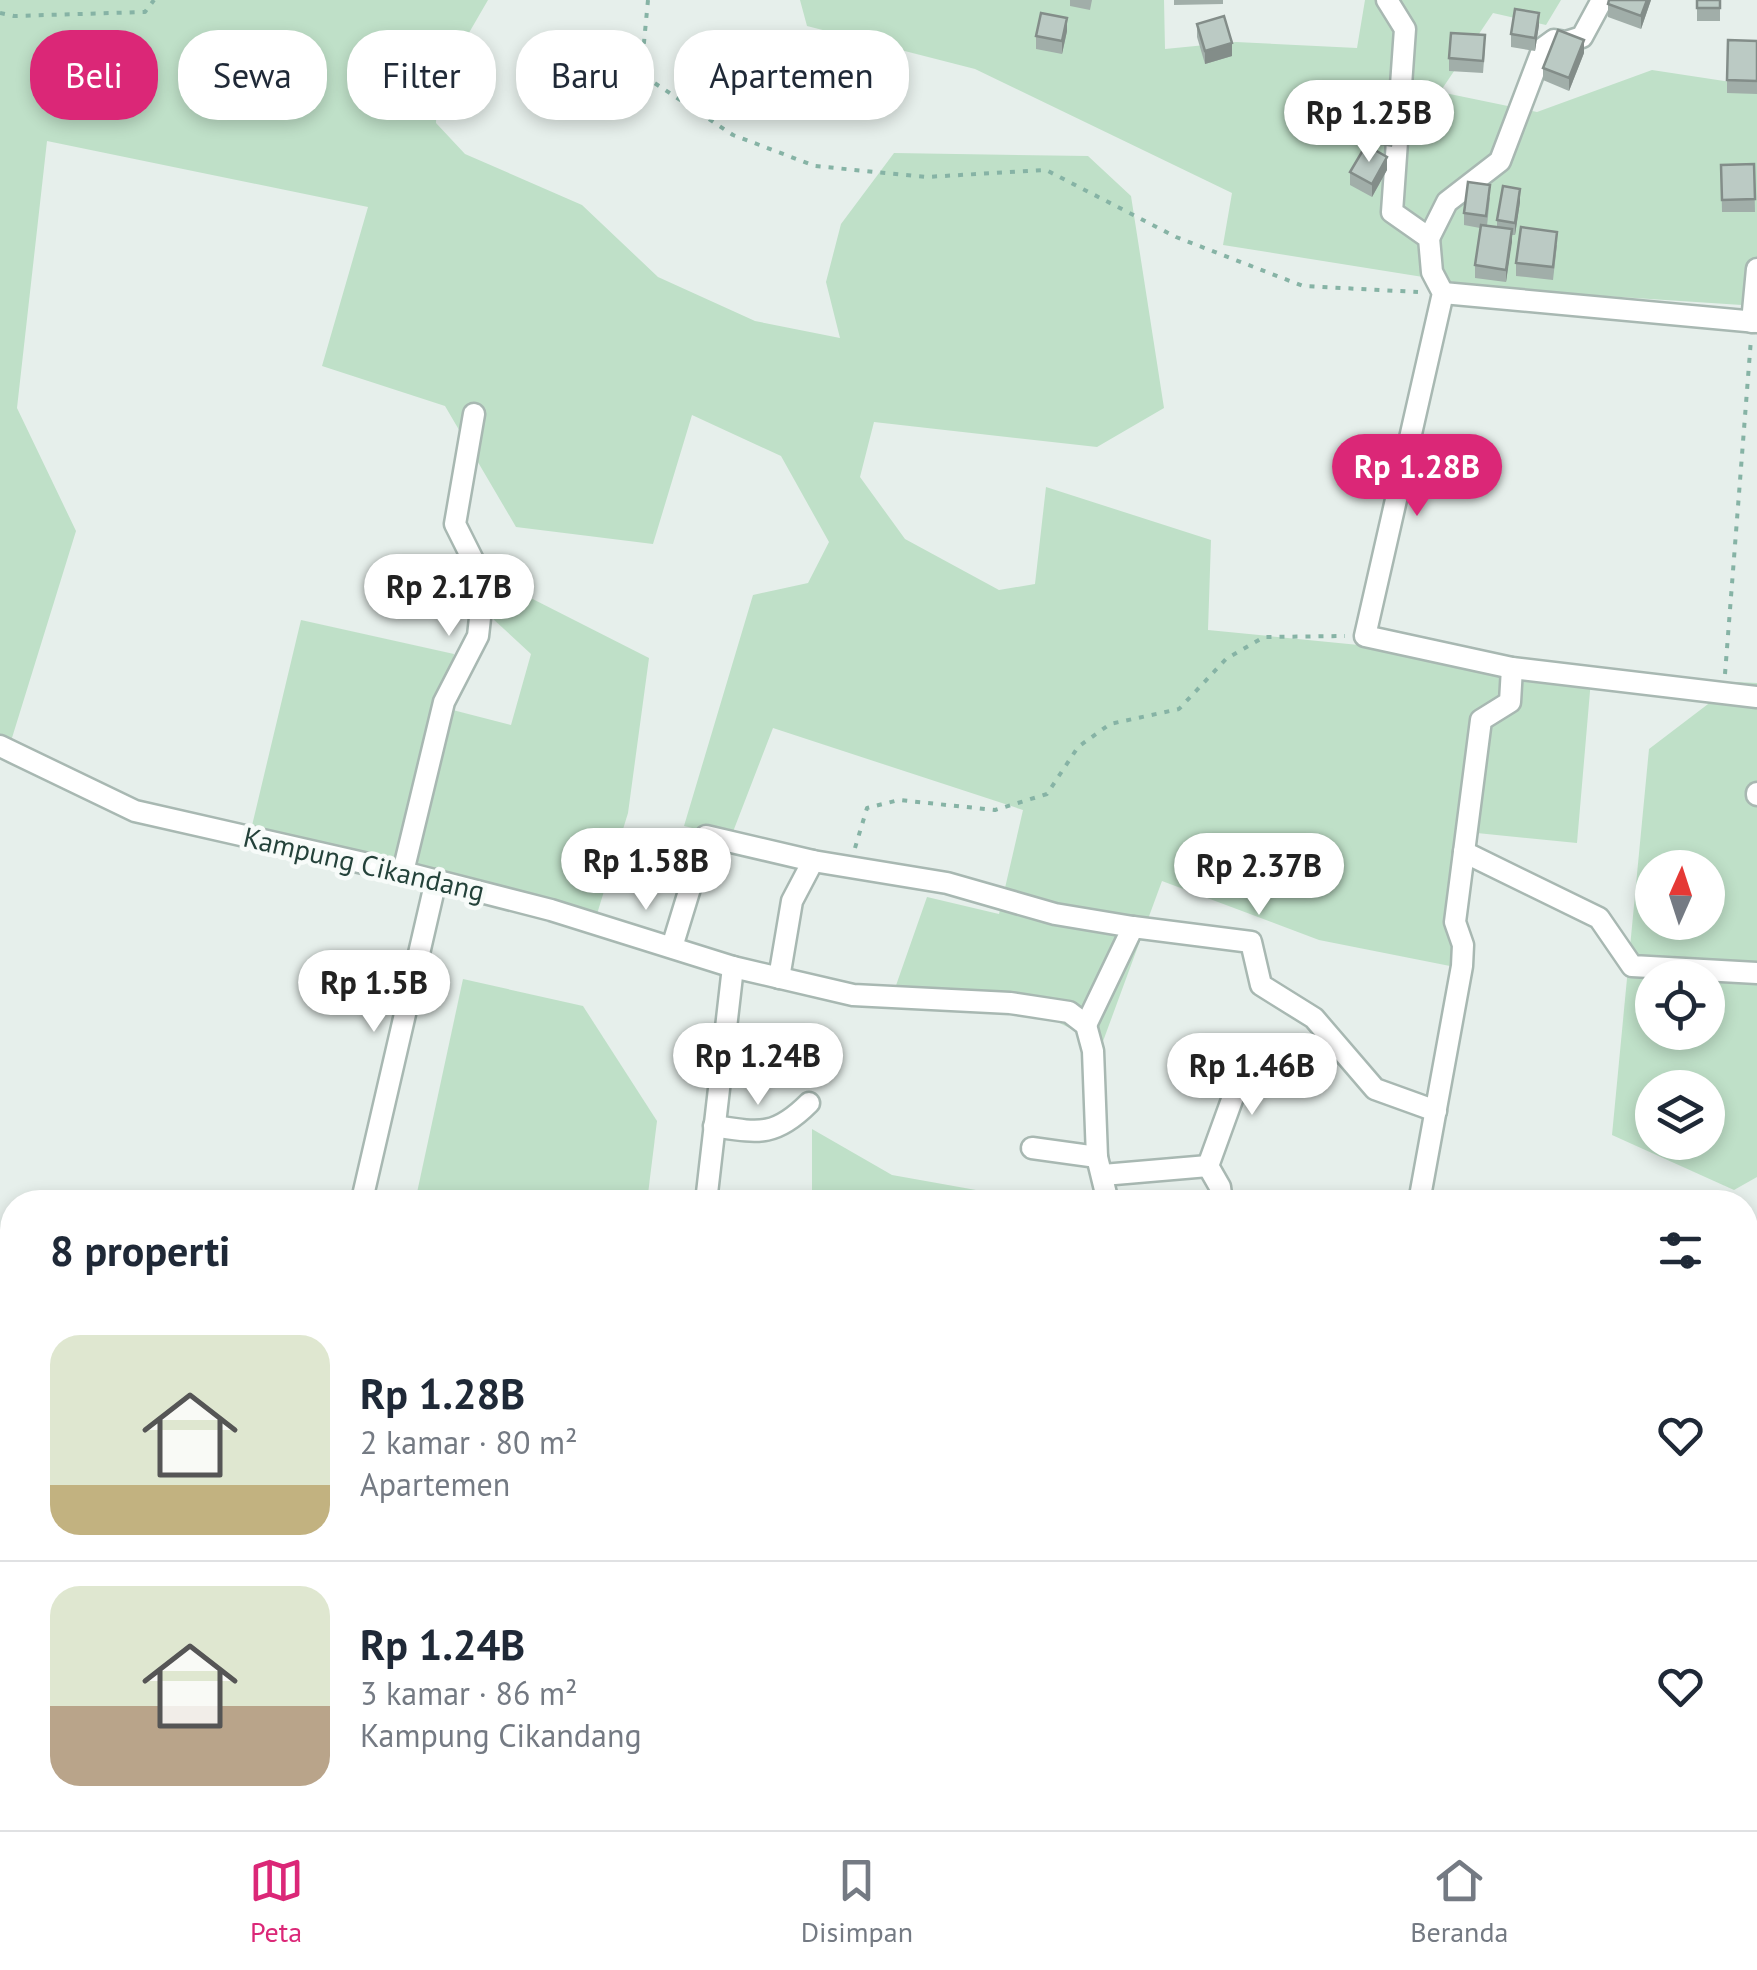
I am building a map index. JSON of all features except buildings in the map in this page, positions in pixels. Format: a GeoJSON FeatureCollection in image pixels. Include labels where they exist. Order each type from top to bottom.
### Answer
{"type":"FeatureCollection","features":[{"type":"Feature","properties":{"kind":"street"},"geometry":{"type":"LineString","coordinates":[[1387,0],[1405,29],[1392,212],[1429,238]]}},
{"type":"Feature","properties":{"kind":"street"},"geometry":{"type":"LineString","coordinates":[[1602,0],[1582,37],[1566,42],[1554,40],[1543,48],[1500,162],[1447,202],[1429,238],[1432,272],[1443,293],[1364,636],[1512,668],[1757,697]]}},
{"type":"Feature","properties":{"kind":"street"},"geometry":{"type":"LineString","coordinates":[[1443,293],[1754,322],[1757,269]]}},
{"type":"Feature","properties":{"kind":"street"},"geometry":{"type":"LineString","coordinates":[[403,872],[444,702],[478,636],[484,582],[456,524],[474,414]]}},
{"type":"Feature","properties":{"kind":"street"},"geometry":{"type":"LineString","coordinates":[[1421,1190],[1462,966],[1463,945],[1455,922],[1482,720],[1510,702],[1512,668]]}},
{"type":"Feature","properties":{"kind":"street","name":"Kampung Cikandang"},"geometry":{"type":"LineString","coordinates":[[0,746],[134,811],[436,880],[733,967],[853,995],[1069,1012],[1086,1026]]}},
{"type":"Feature","properties":{"kind":"street"},"geometry":{"type":"LineString","coordinates":[[672,947],[706,836],[813,861],[947,883],[1055,914],[1251,942],[1261,985],[1314,1018],[1375,1089],[1436,1111]]}},
{"type":"Feature","properties":{"kind":"street"},"geometry":{"type":"LineString","coordinates":[[1464,852],[1599,918],[1632,966],[1757,972]]}},
{"type":"Feature","properties":{"kind":"street"},"geometry":{"type":"LineString","coordinates":[[779,978],[792,901],[813,861]]}},
{"type":"Feature","properties":{"kind":"street"},"geometry":{"type":"LineString","coordinates":[[364,1190],[436,880]]}},
{"type":"Feature","properties":{"kind":"street"},"geometry":{"type":"LineString","coordinates":[[1105,1190],[1100,1166],[1093,1052],[1086,1026],[1133,927]]}},
{"type":"Feature","properties":{"kind":"street"},"geometry":{"type":"LineString","coordinates":[[707,1190],[733,967]]}},
{"type":"Feature","properties":{"kind":"street"},"geometry":{"type":"LineString","coordinates":[[1208,1166],[1234,1097],[1232,1060]]}},
{"type":"Feature","properties":{"kind":"street"},"geometry":{"type":"LineString","coordinates":[[714,1126],[761,1133],[789,1123],[810,1103]]}},
{"type":"Feature","properties":{"kind":"street"},"geometry":{"type":"LineString","coordinates":[[1032,1148],[1100,1166],[1208,1166]]}},
{"type":"Feature","properties":{"kind":"street"},"geometry":{"type":"LineString","coordinates":[[1208,1166],[1220,1190]]}},
{"type":"Feature","properties":{"kind":"path"},"geometry":{"type":"LineString","coordinates":[[0,13],[14,16],[146,12],[154,0]]}},
{"type":"Feature","properties":{"kind":"path"},"geometry":{"type":"LineString","coordinates":[[648,0],[641,74],[733,135],[815,166],[926,177],[1046,170],[1176,237],[1303,286],[1443,293]]}},
{"type":"Feature","properties":{"kind":"path"},"geometry":{"type":"LineString","coordinates":[[1723,694],[1754,322]]}},
{"type":"Feature","properties":{"kind":"path"},"geometry":{"type":"LineString","coordinates":[[849,867],[867,808],[899,800],[995,810],[1047,794],[1078,747],[1110,724],[1179,709],[1226,659],[1264,636],[1364,636]]}},
{"type":"Feature","properties":{"kind":"green space"},"geometry":{"type":"Polygon","coordinates":[[[0,0],[488,0],[471,30],[347,30],[347,120],[436,120],[465,154],[582,205],[658,277],[755,321],[840,338],[826,282],[841,224],[894,153],[1088,156],[1131,196],[1164,408],[1097,447],[874,422],[860,477],[905,539],[999,590],[1035,584],[1046,487],[1211,540],[1208,630],[1592,668],[1577,843],[1467,832],[1450,966],[1319,940],[1162,881],[1102,1044],[1003,995],[893,994],[927,897],[999,914],[1023,810],[773,728],[731,837],[684,826],[753,595],[808,583],[829,542],[781,456],[692,415],[653,544],[516,527],[445,406],[322,366],[368,207],[47,141],[17,408],[76,531],[7,754],[0,750],[0,0]]]}},
{"type":"Feature","properties":{"kind":"green space"},"geometry":{"type":"Polygon","coordinates":[[[800,0],[1164,0],[1165,49],[1236,42],[1357,48],[1365,0],[1561,0],[1546,25],[1493,13],[1440,92],[1537,112],[1652,70],[1757,86],[1757,306],[1498,289],[1223,245],[1232,193],[975,69],[909,52],[909,30],[823,30],[807,26],[800,0]]]}},
{"type":"Feature","properties":{"kind":"green space"},"geometry":{"type":"Polygon","coordinates":[[[501,583],[649,658],[628,813],[597,914],[250,834],[301,620],[454,654],[445,708],[511,725],[531,654],[492,618],[501,583]]]}},
{"type":"Feature","properties":{"kind":"green space"},"geometry":{"type":"Polygon","coordinates":[[[1737,682],[1757,683],[1757,1177],[1734,1190],[1667,1160],[1725,1160],[1725,1070],[1635,1070],[1635,1145],[1612,1135],[1635,895],[1635,940],[1725,940],[1725,850],[1639,850],[1649,749],[1737,682]]]}},
{"type":"Feature","properties":{"kind":"green space"},"geometry":{"type":"Polygon","coordinates":[[[463,979],[583,1006],[657,1121],[648,1190],[418,1190],[463,979]]]}},
{"type":"Feature","properties":{"kind":"green space"},"geometry":{"type":"Polygon","coordinates":[[[812,1129],[892,1175],[976,1190],[812,1190],[812,1129]]]}}]}
